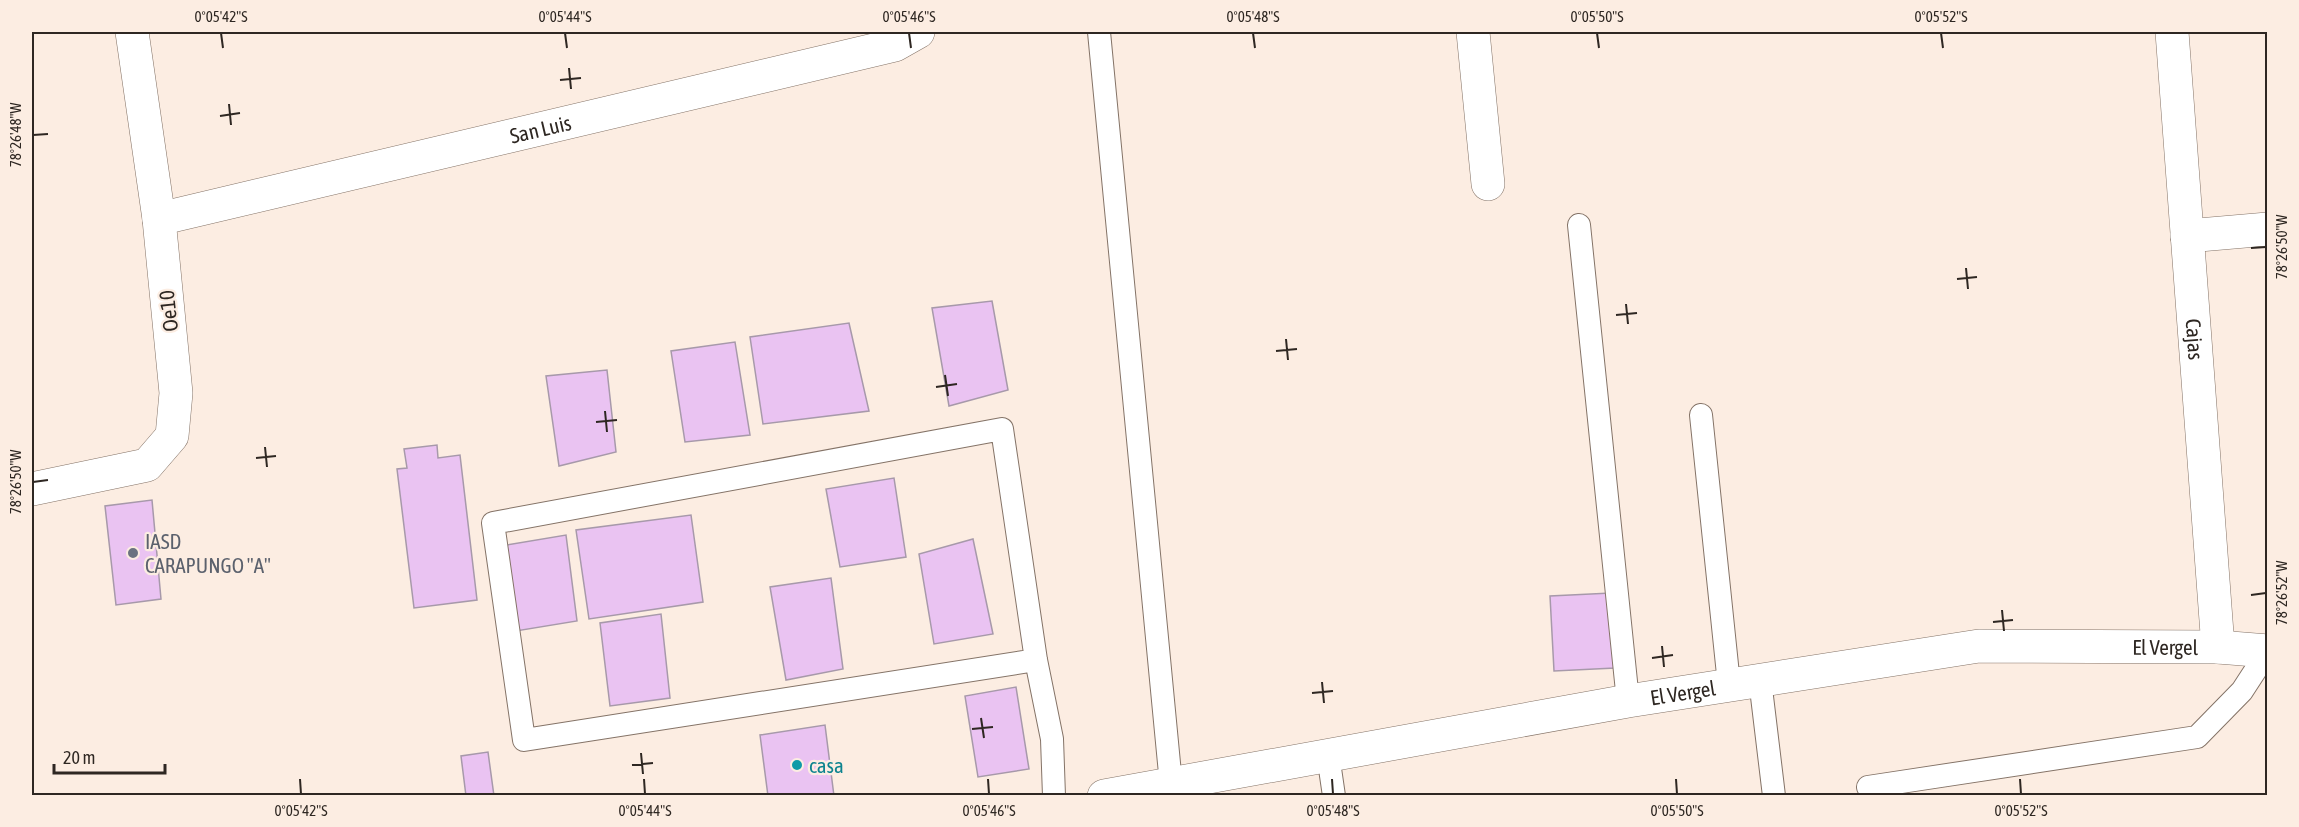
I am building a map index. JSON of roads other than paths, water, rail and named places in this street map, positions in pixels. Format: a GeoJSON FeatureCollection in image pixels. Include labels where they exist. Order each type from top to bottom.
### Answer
{"type":"FeatureCollection","features":[{"type":"Feature","properties":{"kind":"street","name":"Oe10"},"geometry":{"type":"LineString","coordinates":[[32,489],[147,465],[172,436],[176,393],[159,219],[132,32]]}},
{"type":"Feature","properties":{"kind":"street","name":"San Luis"},"geometry":{"type":"LineString","coordinates":[[159,219],[895,45],[918,32]]}},
{"type":"Feature","properties":{"kind":"street"},"geometry":{"type":"LineString","coordinates":[[1473,32],[1488,184]]}},
{"type":"Feature","properties":{"kind":"street","name":"Cajas"},"geometry":{"type":"LineString","coordinates":[[2172,32],[2218,647]]}},
{"type":"Feature","properties":{"kind":"street"},"geometry":{"type":"LineString","coordinates":[[2187,236],[2268,229]]}},
{"type":"Feature","properties":{"kind":"street","name":"El Vergel"},"geometry":{"type":"LineString","coordinates":[[1104,795],[1172,784],[1217,786],[1328,755],[1628,701],[1979,646],[2218,647],[2268,651]]}},
{"type":"Feature","properties":{"kind":"lane"},"geometry":{"type":"LineString","coordinates":[[1099,32],[1172,784]]}},
{"type":"Feature","properties":{"kind":"lane"},"geometry":{"type":"LineString","coordinates":[[1579,225],[1628,701]]}},
{"type":"Feature","properties":{"kind":"lane"},"geometry":{"type":"LineString","coordinates":[[1701,415],[1745,682],[1774,795]]}},
{"type":"Feature","properties":{"kind":"lane"},"geometry":{"type":"LineString","coordinates":[[1036,660],[524,740],[493,523],[1002,429],[1036,660],[1052,739],[1054,795]]}},
{"type":"Feature","properties":{"kind":"lane"},"geometry":{"type":"LineString","coordinates":[[1868,787],[2197,737],[2241,691],[2268,651]]}},
{"type":"Feature","properties":{"kind":"lane"},"geometry":{"type":"LineString","coordinates":[[1328,755],[1334,795]]}},
{"type":"Feature","properties":{"kind":"place","name":"IASD CARAPUNGO \"A\""},"geometry":{"type":"Point","coordinates":[133,553]}},
{"type":"Feature","properties":{"kind":"place","name":"casa"},"geometry":{"type":"Point","coordinates":[797,765]}}]}
